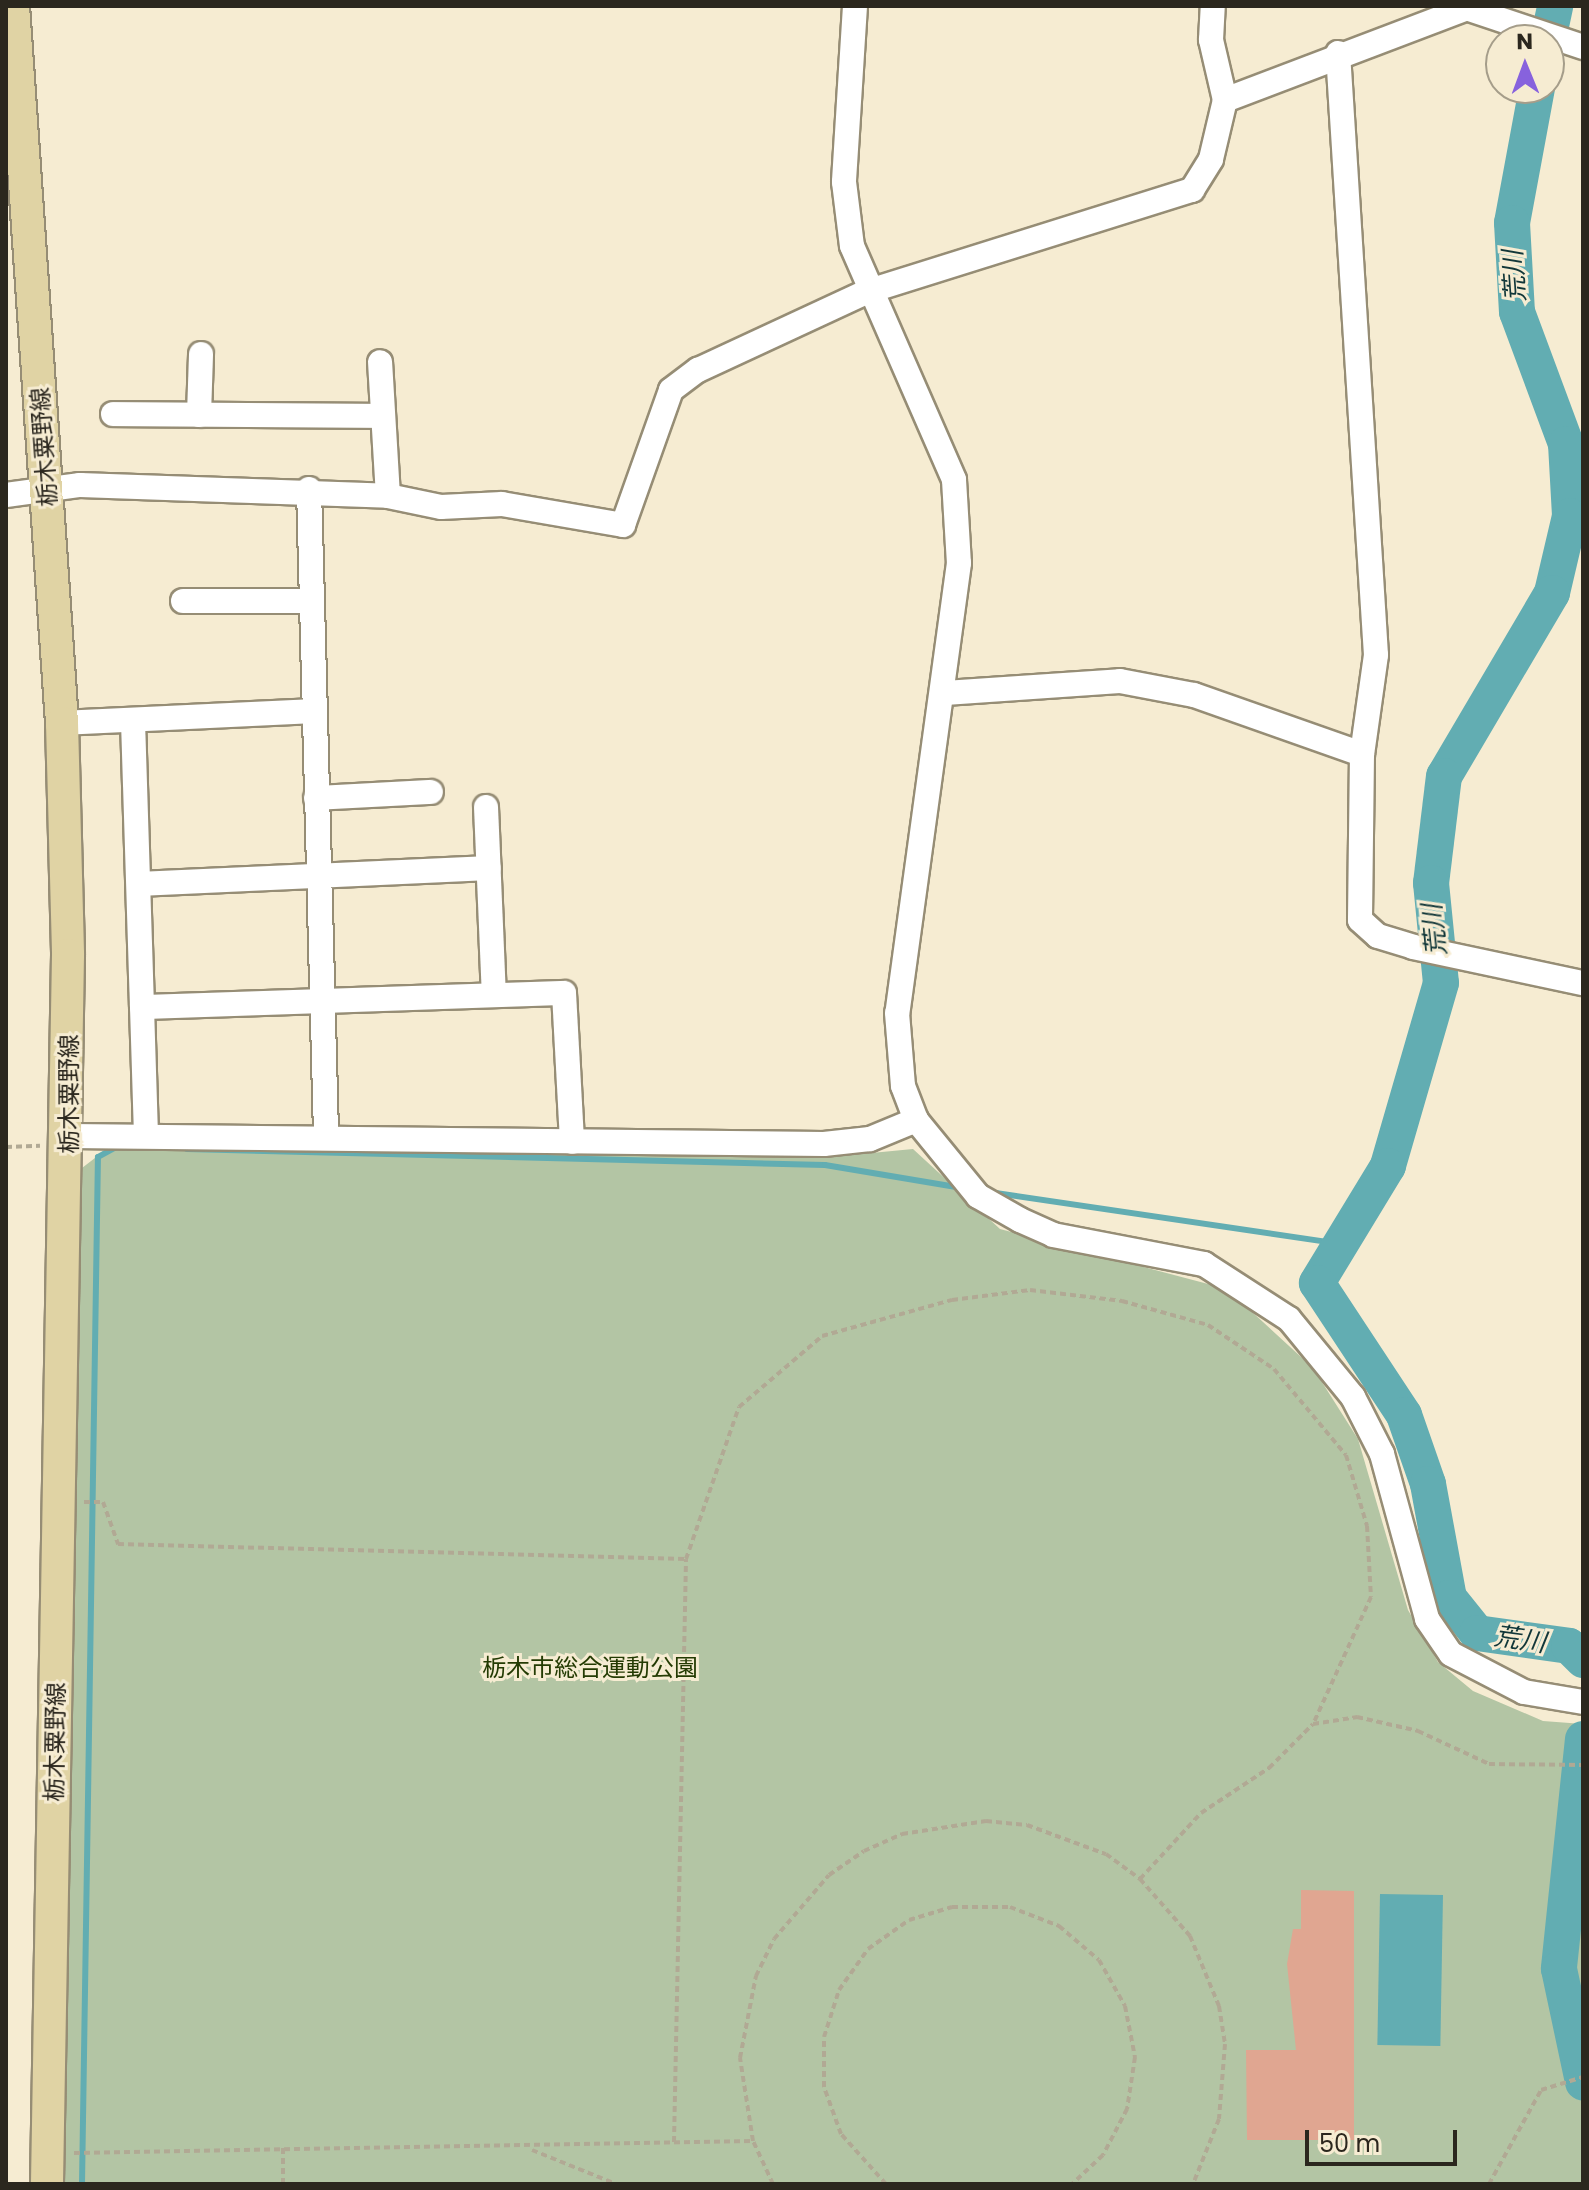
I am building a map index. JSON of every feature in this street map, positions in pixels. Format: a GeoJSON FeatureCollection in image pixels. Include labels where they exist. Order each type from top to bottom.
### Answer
{"type":"FeatureCollection","features":[{"type":"Feature","properties":{"kind":"main road","name":"栃木粟野線"},"geometry":{"type":"LineString","coordinates":[[13,6],[62,723],[70,1136],[47,2169]]}},
{"type":"Feature","properties":{"kind":"street"},"geometry":{"type":"LineString","coordinates":[[855,6],[844,182],[866,292],[954,480],[959,563],[945,693],[897,1013],[903,1086],[916,1120],[978,1196],[1020,1220],[1053,1235],[1204,1264],[1289,1319],[1353,1397],[1382,1454],[1427,1619],[1451,1654],[1524,1692],[1583,1702]]}},
{"type":"Feature","properties":{"kind":"street"},"geometry":{"type":"LineString","coordinates":[[6,495],[47,490],[309,489],[388,496],[441,507],[502,504],[623,525],[671,390],[698,370],[866,292],[1192,190],[1211,159],[1225,100],[1211,40],[1213,6]]}},
{"type":"Feature","properties":{"kind":"street"},"geometry":{"type":"LineString","coordinates":[[1225,100],[1338,53],[1464,7],[1516,21],[1583,47]]}},
{"type":"Feature","properties":{"kind":"street"},"geometry":{"type":"LineString","coordinates":[[1338,53],[1376,655],[1362,754],[1360,920],[1378,936],[1413,947],[1583,983]]}},
{"type":"Feature","properties":{"kind":"street"},"geometry":{"type":"LineString","coordinates":[[199,415],[201,354]]}},
{"type":"Feature","properties":{"kind":"street"},"geometry":{"type":"LineString","coordinates":[[380,362],[388,496]]}},
{"type":"Feature","properties":{"kind":"street"},"geometry":{"type":"LineString","coordinates":[[113,414],[382,416]]}},
{"type":"Feature","properties":{"kind":"street"},"geometry":{"type":"LineString","coordinates":[[309,489],[326,1136]]}},
{"type":"Feature","properties":{"kind":"street"},"geometry":{"type":"LineString","coordinates":[[183,601],[312,601]]}},
{"type":"Feature","properties":{"kind":"street"},"geometry":{"type":"LineString","coordinates":[[945,693],[1120,681],[1194,695],[1362,754]]}},
{"type":"Feature","properties":{"kind":"street"},"geometry":{"type":"LineString","coordinates":[[62,723],[314,711]]}},
{"type":"Feature","properties":{"kind":"street"},"geometry":{"type":"LineString","coordinates":[[133,721],[146,1133]]}},
{"type":"Feature","properties":{"kind":"street"},"geometry":{"type":"LineString","coordinates":[[316,798],[431,792]]}},
{"type":"Feature","properties":{"kind":"street"},"geometry":{"type":"LineString","coordinates":[[486,807],[494,994]]}},
{"type":"Feature","properties":{"kind":"street"},"geometry":{"type":"LineString","coordinates":[[139,884],[318,873],[489,868]]}},
{"type":"Feature","properties":{"kind":"street"},"geometry":{"type":"LineString","coordinates":[[142,1007],[321,997],[564,993],[572,1142]]}},
{"type":"Feature","properties":{"kind":"street"},"geometry":{"type":"LineString","coordinates":[[70,1136],[146,1133],[824,1144],[870,1139],[916,1120]]}},
{"type":"Feature","properties":{"kind":"path"},"geometry":{"type":"LineString","coordinates":[[674,2142],[686,1559],[739,1407],[822,1336],[952,1300],[1030,1290],[1122,1301],[1208,1325],[1274,1369],[1346,1455],[1367,1526],[1371,1597],[1313,1724],[1269,1768],[1201,1813],[1140,1879]]}},
{"type":"Feature","properties":{"kind":"path"},"geometry":{"type":"LineString","coordinates":[[60,1501],[103,1502],[105,1526],[118,1544],[686,1559]]}},
{"type":"Feature","properties":{"kind":"path"},"geometry":{"type":"LineString","coordinates":[[1313,1724],[1357,1717],[1418,1731],[1489,1764],[1583,1765]]}},
{"type":"Feature","properties":{"kind":"path"},"geometry":{"type":"LineString","coordinates":[[773,2184],[753,2141],[742,2100],[744,2017],[774,1939],[829,1875],[902,1834],[986,1821],[1068,1836],[1140,1879],[1190,1936],[1219,2006],[1225,2082],[1193,2184]]}},
{"type":"Feature","properties":{"kind":"path"},"geometry":{"type":"LineString","coordinates":[[886,2184],[841,2134],[824,2087],[824,2037],[839,1990],[868,1949],[909,1920],[952,1907],[1010,1907],[1059,1926],[1099,1960],[1125,2006],[1135,2057],[1127,2109],[1103,2155],[1072,2184]]}},
{"type":"Feature","properties":{"kind":"path"},"geometry":{"type":"LineString","coordinates":[[1489,2184],[1541,2090],[1583,2077]]}},
{"type":"Feature","properties":{"kind":"path"},"geometry":{"type":"LineString","coordinates":[[47,2169],[283,2147],[529,2149],[753,2141]]}},
{"type":"Feature","properties":{"kind":"path"},"geometry":{"type":"LineString","coordinates":[[283,2147],[283,2184]]}},
{"type":"Feature","properties":{"kind":"path"},"geometry":{"type":"LineString","coordinates":[[529,2149],[616,2184]]}},
{"type":"Feature","properties":{"kind":"green space","name":"栃木市総合運動公園"},"geometry":{"type":"Polygon","coordinates":[[[117,1141],[830,1157],[913,1149],[1000,1229],[1227,1289],[1313,1368],[1358,1439],[1408,1610],[1438,1662],[1473,1691],[1543,1721],[1583,1724],[1583,2184],[60,2184],[82,1168],[117,1141]]]}},
{"type":"Feature","properties":{"kind":"water"},"geometry":{"type":"Polygon","coordinates":[[[1380,1894],[1443,1895],[1440,2046],[1377,2045],[1380,1894]]]}},
{"type":"Feature","properties":{"kind":"building"},"geometry":{"type":"Polygon","coordinates":[[[1301,1890],[1354,1891],[1354,2140],[1247,2140],[1246,2050],[1296,2050],[1287,1964],[1293,1929],[1301,1929],[1301,1890]]]}},
{"type":"Feature","properties":{"kind":"waterway","name":"荒川"},"geometry":{"type":"LineString","coordinates":[[1551,24],[1555,6]]}},
{"type":"Feature","properties":{"kind":"waterway","name":"荒川"},"geometry":{"type":"LineString","coordinates":[[1534,104],[1512,223],[1517,312],[1566,444],[1570,516],[1552,593],[1444,776],[1431,883],[1441,983],[1388,1166],[1317,1283],[1404,1415],[1428,1484],[1449,1598],[1477,1633],[1569,1646],[1583,1660]]}},
{"type":"Feature","properties":{"kind":"waterway"},"geometry":{"type":"LineString","coordinates":[[82,2184],[98,1157],[116,1147]]}},
{"type":"Feature","properties":{"kind":"waterway"},"geometry":{"type":"LineString","coordinates":[[187,1149],[825,1165],[962,1188]]}},
{"type":"Feature","properties":{"kind":"waterway"},"geometry":{"type":"LineString","coordinates":[[989,1192],[1342,1244]]}},
{"type":"Feature","properties":{"kind":"waterway","name":"荒川"},"geometry":{"type":"LineString","coordinates":[[1583,1739],[1559,1969],[1583,2082]]}}]}
